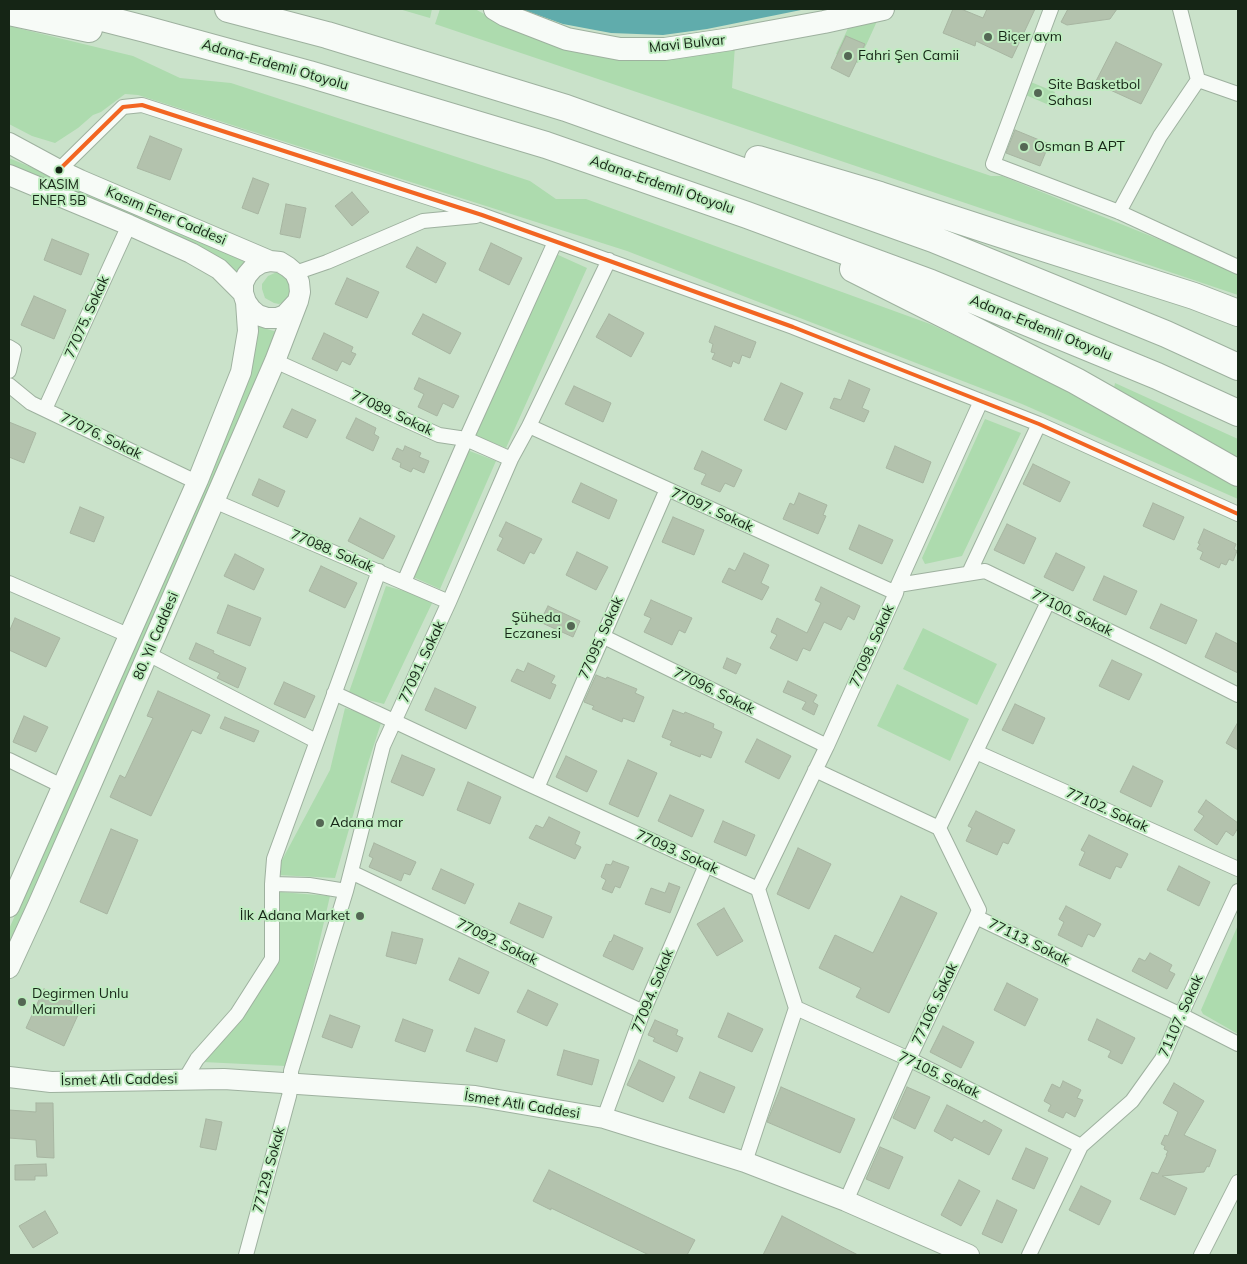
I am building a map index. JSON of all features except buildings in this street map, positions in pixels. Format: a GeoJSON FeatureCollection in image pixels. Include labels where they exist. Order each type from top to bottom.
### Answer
{"type":"FeatureCollection","features":[{"type":"Feature","properties":{"kind":"highway","name":"Adana-Erdemli Otoyolu"},"geometry":{"type":"LineString","coordinates":[[67,9],[376,93],[546,145],[747,215],[931,283],[1157,376],[1238,413]]}},
{"type":"Feature","properties":{"kind":"highway"},"geometry":{"type":"LineString","coordinates":[[228,9],[327,36],[566,108],[774,163],[1194,296],[1238,313]]}},
{"type":"Feature","properties":{"kind":"highway"},"geometry":{"type":"LineString","coordinates":[[9,12],[70,26],[234,53]]}},
{"type":"Feature","properties":{"kind":"highway"},"geometry":{"type":"LineString","coordinates":[[566,108],[933,238],[1166,334],[1238,367]]}},
{"type":"Feature","properties":{"kind":"highway"},"geometry":{"type":"LineString","coordinates":[[747,215],[1076,381],[1238,474]]}},
{"type":"Feature","properties":{"kind":"main road","name":"Mavi Bulvar"},"geometry":{"type":"LineString","coordinates":[[495,9],[567,39],[620,49],[665,49],[731,39],[883,9]]}},
{"type":"Feature","properties":{"kind":"main road","name":"Kasım Ener Caddesi"},"geometry":{"type":"LineString","coordinates":[[9,143],[80,180],[270,261]]}},
{"type":"Feature","properties":{"kind":"main road"},"geometry":{"type":"LineString","coordinates":[[9,152],[54,175],[80,180]]}},
{"type":"Feature","properties":{"kind":"main road"},"geometry":{"type":"LineString","coordinates":[[9,168],[49,186],[72,201]]}},
{"type":"Feature","properties":{"kind":"main road","name":"Kasım Ener Caddesi"},"geometry":{"type":"LineString","coordinates":[[9,175],[191,253],[219,269],[244,297]]}},
{"type":"Feature","properties":{"kind":"main road"},"geometry":{"type":"LineString","coordinates":[[270,261],[280,262],[288,266],[295,273],[299,282],[300,292],[298,301],[285,315],[267,318],[258,315],[251,309],[244,297],[243,283],[253,268],[261,263],[270,261]]}},
{"type":"Feature","properties":{"kind":"main road","name":"80. Yıl Caddesi"},"geometry":{"type":"LineString","coordinates":[[9,907],[198,480],[241,372],[248,331],[244,297]]}},
{"type":"Feature","properties":{"kind":"main road","name":"80. Yıl Caddesi"},"geometry":{"type":"LineString","coordinates":[[9,968],[275,361],[298,301]]}},
{"type":"Feature","properties":{"kind":"main road","name":"İsmet Atlı Caddesi"},"geometry":{"type":"LineString","coordinates":[[9,1077],[51,1082]]}},
{"type":"Feature","properties":{"kind":"main road","name":"İsmet Atlı Caddesi"},"geometry":{"type":"LineString","coordinates":[[9,1088],[51,1082],[224,1079],[475,1096],[604,1118],[745,1162],[846,1202],[969,1255]]}},
{"type":"Feature","properties":{"kind":"street"},"geometry":{"type":"LineString","coordinates":[[1051,9],[993,164],[1119,212],[1238,267]]}},
{"type":"Feature","properties":{"kind":"street"},"geometry":{"type":"LineString","coordinates":[[1119,212],[1160,136],[1198,80],[1180,9]]}},
{"type":"Feature","properties":{"kind":"street"},"geometry":{"type":"LineString","coordinates":[[1198,80],[1238,94]]}},
{"type":"Feature","properties":{"kind":"street"},"geometry":{"type":"LineString","coordinates":[[59,170],[123,107],[142,105],[482,215],[793,326],[1039,424],[1238,514]]}},
{"type":"Feature","properties":{"kind":"street"},"geometry":{"type":"LineString","coordinates":[[295,273],[327,262],[423,221],[482,215]]}},
{"type":"Feature","properties":{"kind":"street","name":"77075. Sokak"},"geometry":{"type":"LineString","coordinates":[[44,409],[128,225]]}},
{"type":"Feature","properties":{"kind":"street"},"geometry":{"type":"LineString","coordinates":[[404,582],[555,242]]}},
{"type":"Feature","properties":{"kind":"street","name":"77091. Sokak"},"geometry":{"type":"LineString","coordinates":[[291,1084],[291,1071],[346,891],[382,746],[449,602],[511,459],[609,260]]}},
{"type":"Feature","properties":{"kind":"street"},"geometry":{"type":"LineString","coordinates":[[9,348],[14,350],[9,371]]}},
{"type":"Feature","properties":{"kind":"street","name":"77089. Sokak"},"geometry":{"type":"LineString","coordinates":[[275,361],[439,435],[466,439],[511,459]]}},
{"type":"Feature","properties":{"kind":"street","name":"77076. Sokak"},"geometry":{"type":"LineString","coordinates":[[9,385],[31,403],[188,478],[198,480]]}},
{"type":"Feature","properties":{"kind":"street","name":"77098. Sokak"},"geometry":{"type":"LineString","coordinates":[[758,888],[827,746],[980,401]]}},
{"type":"Feature","properties":{"kind":"street"},"geometry":{"type":"LineString","coordinates":[[969,573],[1039,424]]}},
{"type":"Feature","properties":{"kind":"street","name":"77097. Sokak"},"geometry":{"type":"LineString","coordinates":[[528,426],[897,589]]}},
{"type":"Feature","properties":{"kind":"street","name":"77095. Sokak"},"geometry":{"type":"LineString","coordinates":[[536,788],[667,489]]}},
{"type":"Feature","properties":{"kind":"street","name":"77088. Sokak"},"geometry":{"type":"LineString","coordinates":[[214,500],[449,602]]}},
{"type":"Feature","properties":{"kind":"street","name":"77100. Sokak"},"geometry":{"type":"LineString","coordinates":[[897,589],[984,571],[1238,694]]}},
{"type":"Feature","properties":{"kind":"street"},"geometry":{"type":"LineString","coordinates":[[185,1079],[197,1059],[237,1014],[272,958],[274,859],[379,572]]}},
{"type":"Feature","properties":{"kind":"street"},"geometry":{"type":"LineString","coordinates":[[9,583],[129,634]]}},
{"type":"Feature","properties":{"kind":"street"},"geometry":{"type":"LineString","coordinates":[[815,770],[939,828],[1048,602]]}},
{"type":"Feature","properties":{"kind":"street","name":"77096. Sokak"},"geometry":{"type":"LineString","coordinates":[[602,636],[827,746]]}},
{"type":"Feature","properties":{"kind":"street"},"geometry":{"type":"LineString","coordinates":[[148,654],[316,741]]}},
{"type":"Feature","properties":{"kind":"street","name":"77093. Sokak"},"geometry":{"type":"LineString","coordinates":[[334,693],[536,788],[758,888]]}},
{"type":"Feature","properties":{"kind":"street","name":"77102. Sokak"},"geometry":{"type":"LineString","coordinates":[[976,752],[1238,869]]}},
{"type":"Feature","properties":{"kind":"street"},"geometry":{"type":"LineString","coordinates":[[9,760],[62,786]]}},
{"type":"Feature","properties":{"kind":"street","name":"77113. Sokak"},"geometry":{"type":"LineString","coordinates":[[939,828],[979,910],[976,916],[1238,1044]]}},
{"type":"Feature","properties":{"kind":"street","name":"77094. Sokak"},"geometry":{"type":"LineString","coordinates":[[604,1118],[643,1012],[706,864]]}},
{"type":"Feature","properties":{"kind":"street","name":"77092. Sokak"},"geometry":{"type":"LineString","coordinates":[[351,872],[643,1012]]}},
{"type":"Feature","properties":{"kind":"street"},"geometry":{"type":"LineString","coordinates":[[272,884],[309,884],[346,891]]}},
{"type":"Feature","properties":{"kind":"street"},"geometry":{"type":"LineString","coordinates":[[745,1162],[796,1008],[758,888]]}},
{"type":"Feature","properties":{"kind":"street","name":"71107. Sokak"},"geometry":{"type":"LineString","coordinates":[[1029,1255],[1081,1146],[1132,1101],[1162,1059],[1238,891]]}},
{"type":"Feature","properties":{"kind":"street","name":"77106. Sokak"},"geometry":{"type":"LineString","coordinates":[[846,1202],[909,1059],[976,916]]}},
{"type":"Feature","properties":{"kind":"street","name":"77105. Sokak"},"geometry":{"type":"LineString","coordinates":[[796,1008],[909,1059],[1081,1146]]}},
{"type":"Feature","properties":{"kind":"street","name":"77129. Sokak"},"geometry":{"type":"LineString","coordinates":[[246,1255],[290,1096],[291,1084]]}},
{"type":"Feature","properties":{"kind":"street"},"geometry":{"type":"LineString","coordinates":[[1201,1255],[1238,1182]]}},
{"type":"Feature","properties":{"kind":"green space"},"geometry":{"type":"Polygon","coordinates":[[[399,9],[432,9],[430,18],[399,9]]]}},
{"type":"Feature","properties":{"kind":"green space"},"geometry":{"type":"Polygon","coordinates":[[[440,9],[475,9],[533,36],[735,46],[732,88],[991,176],[1002,176],[1168,243],[1238,274],[1238,295],[435,24],[440,9]]]}},
{"type":"Feature","properties":{"kind":"green space"},"geometry":{"type":"Polygon","coordinates":[[[878,19],[858,63],[836,54],[850,24],[878,19]]]}},
{"type":"Feature","properties":{"kind":"green space"},"geometry":{"type":"Polygon","coordinates":[[[9,26],[133,56],[180,78],[231,83],[530,181],[556,199],[586,199],[930,324],[1030,371],[1167,447],[1238,488],[1238,499],[1022,404],[627,251],[138,95],[125,94],[55,143],[32,136],[9,124],[9,26]]]}},
{"type":"Feature","properties":{"kind":"green space","name":"Site Basketbol Sahası"},"geometry":{"type":"Polygon","coordinates":[[[1026,80],[1055,92],[1049,105],[1021,93],[1026,80]]]}},
{"type":"Feature","properties":{"kind":"green space"},"geometry":{"type":"Polygon","coordinates":[[[9,158],[162,222],[251,265],[240,280],[158,231],[9,164],[9,158]]]}},
{"type":"Feature","properties":{"kind":"green space"},"geometry":{"type":"Polygon","coordinates":[[[556,254],[587,268],[506,448],[474,435],[556,254]]]}},
{"type":"Feature","properties":{"kind":"green space"},"geometry":{"type":"Polygon","coordinates":[[[277,272],[282,273],[290,280],[292,295],[279,304],[265,298],[262,289],[262,284],[268,276],[277,272]]]}},
{"type":"Feature","properties":{"kind":"green space"},"geometry":{"type":"Polygon","coordinates":[[[257,326],[277,332],[9,950],[9,929],[235,416],[249,373],[257,326]]]}},
{"type":"Feature","properties":{"kind":"green space"},"geometry":{"type":"Polygon","coordinates":[[[1115,383],[1238,439],[1238,459],[1114,388],[1115,383]]]}},
{"type":"Feature","properties":{"kind":"green space"},"geometry":{"type":"Polygon","coordinates":[[[985,419],[1021,433],[962,556],[925,564],[922,558],[985,419]]]}},
{"type":"Feature","properties":{"kind":"green space"},"geometry":{"type":"Polygon","coordinates":[[[467,450],[496,461],[440,589],[411,576],[467,450]]]}},
{"type":"Feature","properties":{"kind":"green space"},"geometry":{"type":"Polygon","coordinates":[[[386,586],[434,599],[384,704],[348,695],[386,586]]]}},
{"type":"Feature","properties":{"kind":"green space"},"geometry":{"type":"Polygon","coordinates":[[[923,628],[997,664],[977,705],[903,669],[923,628]]]}},
{"type":"Feature","properties":{"kind":"green space"},"geometry":{"type":"Polygon","coordinates":[[[897,684],[969,719],[950,761],[877,726],[897,684]]]}},
{"type":"Feature","properties":{"kind":"green space"},"geometry":{"type":"Polygon","coordinates":[[[345,708],[382,720],[335,878],[278,875],[281,862],[330,770],[345,708]]]}},
{"type":"Feature","properties":{"kind":"green space"},"geometry":{"type":"Polygon","coordinates":[[[280,892],[330,896],[311,978],[286,1066],[203,1062],[242,1018],[276,963],[280,927],[280,892]]]}},
{"type":"Feature","properties":{"kind":"green space"},"geometry":{"type":"Polygon","coordinates":[[[1238,925],[1238,1034],[1203,1014],[1201,1010],[1238,925]]]}},
{"type":"Feature","properties":{"kind":"water"},"geometry":{"type":"Polygon","coordinates":[[[521,9],[806,9],[707,29],[663,35],[611,33],[563,24],[521,9]]]}},
{"type":"Feature","properties":{"kind":"transit line"},"geometry":{"type":"LineString","coordinates":[[59,170],[123,107],[142,105],[482,215],[793,327],[1039,424],[1238,514]]}},
{"type":"Feature","properties":{"kind":"place","name":"Biçer avm"},"geometry":{"type":"Point","coordinates":[988,37]}},
{"type":"Feature","properties":{"kind":"place","name":"Fahri Şen Camii"},"geometry":{"type":"Point","coordinates":[848,56]}},
{"type":"Feature","properties":{"kind":"place","name":"Site Basketbol Sahası"},"geometry":{"type":"Point","coordinates":[1038,93]}},
{"type":"Feature","properties":{"kind":"place","name":"Osman B APT"},"geometry":{"type":"Point","coordinates":[1024,147]}},
{"type":"Feature","properties":{"kind":"place","name":"KASIM ENER 5B"},"geometry":{"type":"Point","coordinates":[59,170]}},
{"type":"Feature","properties":{"kind":"place","name":"Şüheda Eczanesi"},"geometry":{"type":"Point","coordinates":[571,626]}},
{"type":"Feature","properties":{"kind":"place","name":"Adana mar"},"geometry":{"type":"Point","coordinates":[320,823]}},
{"type":"Feature","properties":{"kind":"place","name":"İlk Adana Market"},"geometry":{"type":"Point","coordinates":[360,916]}},
{"type":"Feature","properties":{"kind":"place","name":"Degirmen Unlu Mamulleri"},"geometry":{"type":"Point","coordinates":[22,1002]}}]}
